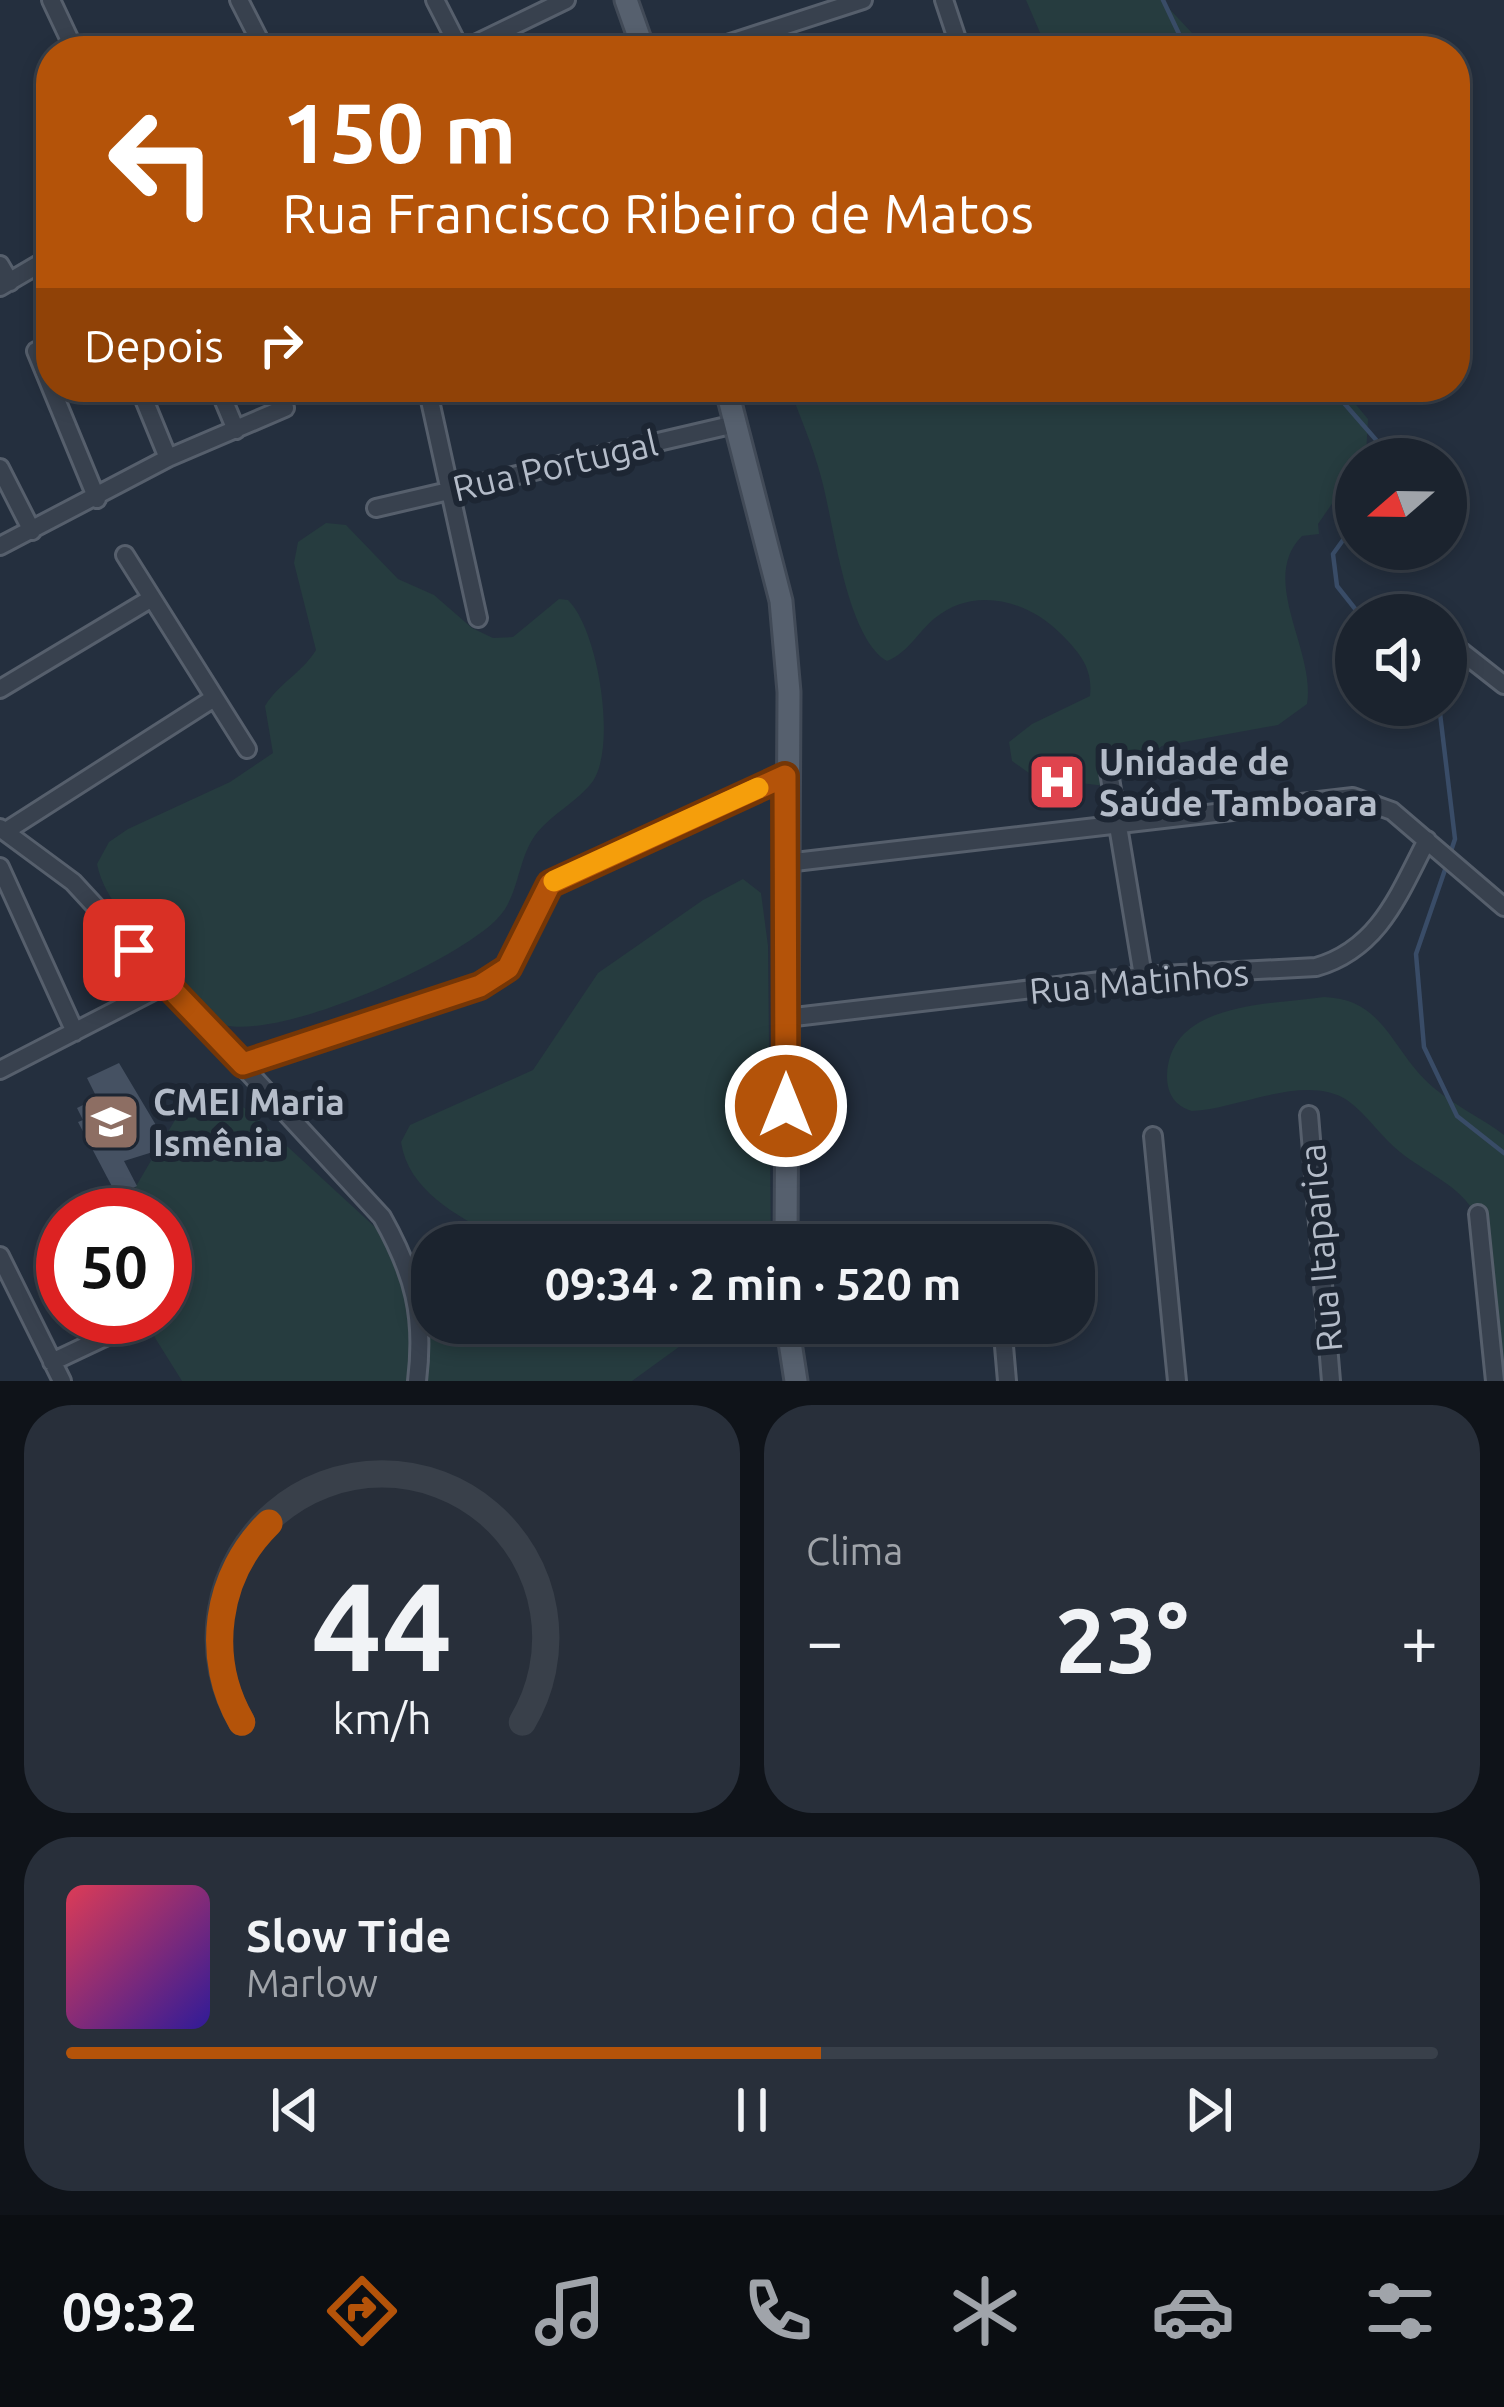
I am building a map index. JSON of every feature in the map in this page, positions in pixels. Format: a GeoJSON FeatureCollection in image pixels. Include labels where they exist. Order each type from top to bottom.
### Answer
{"type":"FeatureCollection","features":[{"type":"Feature","properties":{"kind":"main road"},"geometry":{"type":"LineString","coordinates":[[626,0],[639,36]]}},
{"type":"Feature","properties":{"kind":"main road"},"geometry":{"type":"LineString","coordinates":[[730,402],[781,601],[789,692],[785,1224]]}},
{"type":"Feature","properties":{"kind":"main road"},"geometry":{"type":"LineString","coordinates":[[790,1344],[796,1381]]}},
{"type":"Feature","properties":{"kind":"street"},"geometry":{"type":"LineString","coordinates":[[51,0],[68,36]]}},
{"type":"Feature","properties":{"kind":"street"},"geometry":{"type":"LineString","coordinates":[[239,0],[257,36]]}},
{"type":"Feature","properties":{"kind":"street"},"geometry":{"type":"LineString","coordinates":[[435,0],[453,36]]}},
{"type":"Feature","properties":{"kind":"street"},"geometry":{"type":"LineString","coordinates":[[492,36],[566,0]]}},
{"type":"Feature","properties":{"kind":"street"},"geometry":{"type":"LineString","coordinates":[[752,36],[863,0]]}},
{"type":"Feature","properties":{"kind":"street"},"geometry":{"type":"LineString","coordinates":[[944,0],[956,36]]}},
{"type":"Feature","properties":{"kind":"street"},"geometry":{"type":"LineString","coordinates":[[0,265],[5,284],[36,266]]}},
{"type":"Feature","properties":{"kind":"street"},"geometry":{"type":"LineString","coordinates":[[57,402],[97,499]]}},
{"type":"Feature","properties":{"kind":"street"},"geometry":{"type":"LineString","coordinates":[[145,402],[168,458]]}},
{"type":"Feature","properties":{"kind":"street"},"geometry":{"type":"LineString","coordinates":[[224,402],[236,430]]}},
{"type":"Feature","properties":{"kind":"street"},"geometry":{"type":"LineString","coordinates":[[430,402],[478,618]]}},
{"type":"Feature","properties":{"kind":"street"},"geometry":{"type":"LineString","coordinates":[[0,546],[168,458],[285,408]]}},
{"type":"Feature","properties":{"kind":"street","name":"Rua Portugal"},"geometry":{"type":"LineString","coordinates":[[376,508],[735,424]]}},
{"type":"Feature","properties":{"kind":"street"},"geometry":{"type":"LineString","coordinates":[[0,468],[32,531]]}},
{"type":"Feature","properties":{"kind":"street"},"geometry":{"type":"LineString","coordinates":[[125,554],[247,748]]}},
{"type":"Feature","properties":{"kind":"street"},"geometry":{"type":"LineString","coordinates":[[0,689],[152,598]]}},
{"type":"Feature","properties":{"kind":"street"},"geometry":{"type":"LineString","coordinates":[[1467,656],[1504,685]]}},
{"type":"Feature","properties":{"kind":"street"},"geometry":{"type":"LineString","coordinates":[[214,698],[3,830],[73,882],[382,1217],[409,1264],[423,1335],[417,1381]]}},
{"type":"Feature","properties":{"kind":"street"},"geometry":{"type":"LineString","coordinates":[[1108,766],[1143,976]]}},
{"type":"Feature","properties":{"kind":"street"},"geometry":{"type":"LineString","coordinates":[[243,1064],[480,986],[508,968],[550,884],[785,776]]}},
{"type":"Feature","properties":{"kind":"street"},"geometry":{"type":"LineString","coordinates":[[786,863],[1353,797],[1392,811],[1504,907]]}},
{"type":"Feature","properties":{"kind":"street","name":"Rua Matinhos"},"geometry":{"type":"LineString","coordinates":[[786,1018],[1143,976],[1316,968],[1342,960],[1365,944],[1388,915],[1427,840]]}},
{"type":"Feature","properties":{"kind":"street"},"geometry":{"type":"LineString","coordinates":[[0,867],[75,1032]]}},
{"type":"Feature","properties":{"kind":"street"},"geometry":{"type":"LineString","coordinates":[[0,1070],[165,985]]}},
{"type":"Feature","properties":{"kind":"street","name":"Rua Itaparica"},"geometry":{"type":"LineString","coordinates":[[1309,1114],[1331,1381]]}},
{"type":"Feature","properties":{"kind":"street"},"geometry":{"type":"LineString","coordinates":[[1154,1136],[1177,1381]]}},
{"type":"Feature","properties":{"kind":"street"},"geometry":{"type":"LineString","coordinates":[[1478,1214],[1495,1381]]}},
{"type":"Feature","properties":{"kind":"street"},"geometry":{"type":"LineString","coordinates":[[0,1256],[62,1381]]}},
{"type":"Feature","properties":{"kind":"street"},"geometry":{"type":"LineString","coordinates":[[52,1362],[90,1344]]}},
{"type":"Feature","properties":{"kind":"street"},"geometry":{"type":"LineString","coordinates":[[1004,1344],[1007,1381]]}},
{"type":"Feature","properties":{"kind":"green space"},"geometry":{"type":"Polygon","coordinates":[[[1026,0],[1161,0],[1195,36],[1042,36],[1026,0]]]}},
{"type":"Feature","properties":{"kind":"green space"},"geometry":{"type":"Polygon","coordinates":[[[795,402],[1354,402],[1368,419],[1367,438],[1335,438],[1335,499],[1318,524],[1319,534],[1302,536],[1285,573],[1308,683],[1307,704],[1278,725],[1162,746],[1106,786],[1036,778],[1012,761],[1009,742],[1032,724],[1090,696],[1084,662],[1047,622],[1000,601],[966,602],[935,618],[887,661],[861,629],[818,465],[795,402]]]}},
{"type":"Feature","properties":{"kind":"green space"},"geometry":{"type":"Polygon","coordinates":[[[326,523],[346,525],[398,579],[434,595],[472,628],[493,638],[513,637],[559,599],[568,600],[588,635],[601,688],[600,764],[587,789],[534,837],[504,910],[476,937],[404,977],[317,1012],[240,1027],[214,1022],[189,1001],[121,912],[97,864],[109,842],[128,829],[230,782],[273,753],[265,706],[316,650],[294,563],[298,542],[326,523]]]}},
{"type":"Feature","properties":{"kind":"green space"},"geometry":{"type":"Polygon","coordinates":[[[743,879],[761,893],[768,946],[771,1224],[475,1224],[424,1188],[405,1159],[401,1142],[410,1125],[533,1070],[598,973],[703,900],[743,879]]]}},
{"type":"Feature","properties":{"kind":"green space"},"geometry":{"type":"Polygon","coordinates":[[[1324,997],[1345,1000],[1375,1017],[1434,1088],[1504,1135],[1504,1381],[1492,1381],[1473,1210],[1458,1192],[1400,1152],[1347,1100],[1330,1093],[1292,1091],[1192,1111],[1170,1094],[1167,1076],[1172,1051],[1185,1033],[1204,1020],[1252,1006],[1324,997]]]}},
{"type":"Feature","properties":{"kind":"green space"},"geometry":{"type":"Polygon","coordinates":[[[218,1089],[250,1112],[411,1260],[411,1344],[683,1344],[632,1381],[182,1381],[159,1344],[192,1344],[192,1188],[135,1188],[185,1103],[199,1090],[218,1089]]]}},
{"type":"Feature","properties":{"kind":"building"},"geometry":{"type":"Polygon","coordinates":[[[119,1063],[169,1147],[124,1161],[137,1186],[133,1188],[113,1188],[78,1122],[83,1120],[77,1108],[97,1098],[87,1078],[119,1063]]]}},
{"type":"Feature","properties":{"kind":"waterway"},"geometry":{"type":"LineString","coordinates":[[1163,0],[1180,36]]}},
{"type":"Feature","properties":{"kind":"waterway"},"geometry":{"type":"LineString","coordinates":[[1343,402],[1374,438]]}},
{"type":"Feature","properties":{"kind":"waterway"},"geometry":{"type":"LineString","coordinates":[[1335,551],[1335,570]]}},
{"type":"Feature","properties":{"kind":"waterway"},"geometry":{"type":"LineString","coordinates":[[1335,570],[1343,594]]}},
{"type":"Feature","properties":{"kind":"waterway"},"geometry":{"type":"LineString","coordinates":[[1442,726],[1455,839],[1450,854]]}},
{"type":"Feature","properties":{"kind":"waterway"},"geometry":{"type":"LineString","coordinates":[[1447,864],[1416,954],[1424,1047],[1457,1116],[1504,1153]]}},
{"type":"Feature","properties":{"kind":"slow traffic"},"geometry":{"type":"LineString","coordinates":[[554,881],[758,788]]}},
{"type":"Feature","properties":{"kind":"place","name":"Unidade de Saúde Tamboara"},"geometry":{"type":"Point","coordinates":[1057,782]}},
{"type":"Feature","properties":{"kind":"place","name":"CMEI Maria Ismênia"},"geometry":{"type":"Point","coordinates":[111,1122]}},
{"type":"Feature","properties":{"kind":"route"},"geometry":{"type":"LineString","coordinates":[[134,950],[243,1064],[480,986],[508,968],[550,884],[569,871],[785,776],[786,1106]]}}]}
